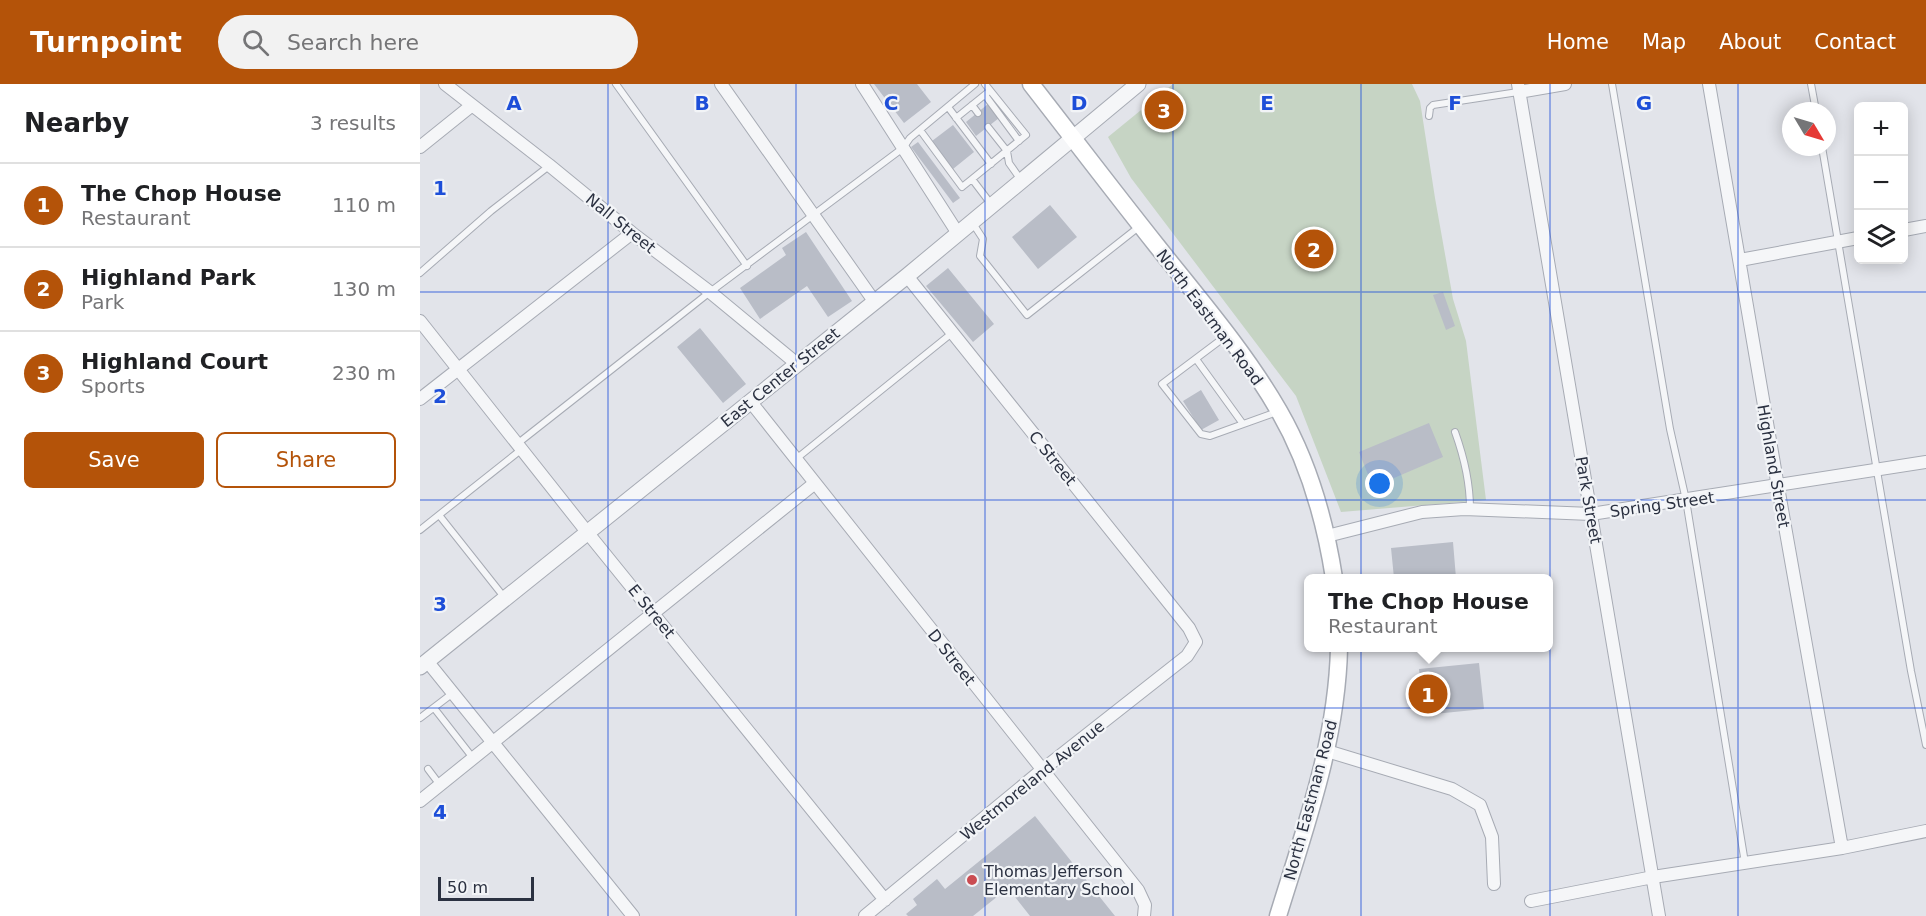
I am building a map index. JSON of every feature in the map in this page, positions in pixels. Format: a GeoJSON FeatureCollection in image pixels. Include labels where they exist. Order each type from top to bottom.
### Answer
{"type":"FeatureCollection","features":[{"type":"Feature","properties":{"kind":"main road","name":"North Eastman Road"},"geometry":{"type":"LineString","coordinates":[[1031,84],[1227,336],[1279,411],[1310,480],[1327,536],[1333,574]]}},
{"type":"Feature","properties":{"kind":"main road","name":"North Eastman Road"},"geometry":{"type":"LineString","coordinates":[[1278,916],[1327,751],[1335,707],[1339,652]]}},
{"type":"Feature","properties":{"kind":"street","name":"Nall Street"},"geometry":{"type":"LineString","coordinates":[[445,84],[710,292],[796,363]]}},
{"type":"Feature","properties":{"kind":"street"},"geometry":{"type":"LineString","coordinates":[[721,84],[874,301]]}},
{"type":"Feature","properties":{"kind":"street"},"geometry":{"type":"LineString","coordinates":[[862,84],[957,232]]}},
{"type":"Feature","properties":{"kind":"street","name":"East Center Street"},"geometry":{"type":"LineString","coordinates":[[424,664],[907,276],[1072,136],[1138,84]]}},
{"type":"Feature","properties":{"kind":"street"},"geometry":{"type":"LineString","coordinates":[[1518,88],[1565,84]]}},
{"type":"Feature","properties":{"kind":"street","name":"Highland Street"},"geometry":{"type":"LineString","coordinates":[[1709,84],[1842,848]]}},
{"type":"Feature","properties":{"kind":"street","name":"Park Street"},"geometry":{"type":"LineString","coordinates":[[1518,88],[1659,916]]}},
{"type":"Feature","properties":{"kind":"street"},"geometry":{"type":"LineString","coordinates":[[420,147],[471,106]]}},
{"type":"Feature","properties":{"kind":"street"},"geometry":{"type":"LineString","coordinates":[[1908,229],[1926,226]]}},
{"type":"Feature","properties":{"kind":"street"},"geometry":{"type":"LineString","coordinates":[[420,399],[632,233]]}},
{"type":"Feature","properties":{"kind":"street"},"geometry":{"type":"LineString","coordinates":[[1740,260],[1854,239]]}},
{"type":"Feature","properties":{"kind":"street","name":"C Street"},"geometry":{"type":"LineString","coordinates":[[907,276],[1189,628],[1196,642]]}},
{"type":"Feature","properties":{"kind":"street","name":"E Street"},"geometry":{"type":"LineString","coordinates":[[420,321],[587,532],[885,900]]}},
{"type":"Feature","properties":{"kind":"street","name":"D Street"},"geometry":{"type":"LineString","coordinates":[[750,400],[1138,890],[1145,904],[1144,916]]}},
{"type":"Feature","properties":{"kind":"street","name":"Spring Street"},"geometry":{"type":"LineString","coordinates":[[1327,536],[1422,512],[1470,509],[1591,514],[1926,462]]}},
{"type":"Feature","properties":{"kind":"street"},"geometry":{"type":"LineString","coordinates":[[420,801],[815,483]]}},
{"type":"Feature","properties":{"kind":"street","name":"Westmoreland Avenue"},"geometry":{"type":"LineString","coordinates":[[865,916],[1042,770],[1187,656],[1196,642]]}},
{"type":"Feature","properties":{"kind":"street"},"geometry":{"type":"LineString","coordinates":[[424,664],[453,693],[633,916]]}},
{"type":"Feature","properties":{"kind":"street"},"geometry":{"type":"LineString","coordinates":[[1327,751],[1452,789],[1480,805],[1492,837],[1494,884]]}},
{"type":"Feature","properties":{"kind":"street"},"geometry":{"type":"LineString","coordinates":[[1532,901],[1653,877],[1842,848],[1926,831]]}},
{"type":"Feature","properties":{"kind":"lane"},"geometry":{"type":"LineString","coordinates":[[616,84],[747,266]]}},
{"type":"Feature","properties":{"kind":"lane"},"geometry":{"type":"LineString","coordinates":[[420,530],[710,292],[903,148],[910,138],[975,84]]}},
{"type":"Feature","properties":{"kind":"lane"},"geometry":{"type":"LineString","coordinates":[[920,130],[962,187],[1026,135],[987,93],[985,84]]}},
{"type":"Feature","properties":{"kind":"lane"},"geometry":{"type":"LineString","coordinates":[[1612,84],[1670,429],[1686,500],[1745,863]]}},
{"type":"Feature","properties":{"kind":"lane"},"geometry":{"type":"LineString","coordinates":[[1811,84],[1814,102]]}},
{"type":"Feature","properties":{"kind":"lane"},"geometry":{"type":"LineString","coordinates":[[1430,116],[1430,108],[1433,105],[1518,88]]}},
{"type":"Feature","properties":{"kind":"lane"},"geometry":{"type":"LineString","coordinates":[[956,118],[987,93]]}},
{"type":"Feature","properties":{"kind":"lane"},"geometry":{"type":"LineString","coordinates":[[972,105],[978,113]]}},
{"type":"Feature","properties":{"kind":"lane"},"geometry":{"type":"LineString","coordinates":[[948,107],[991,164]]}},
{"type":"Feature","properties":{"kind":"lane"},"geometry":{"type":"LineString","coordinates":[[988,127],[1006,151],[1009,163],[1020,180]]}},
{"type":"Feature","properties":{"kind":"lane"},"geometry":{"type":"LineString","coordinates":[[1824,156],[1909,659],[1926,745]]}},
{"type":"Feature","properties":{"kind":"lane"},"geometry":{"type":"LineString","coordinates":[[420,273],[491,211],[549,165]]}},
{"type":"Feature","properties":{"kind":"lane"},"geometry":{"type":"LineString","coordinates":[[972,179],[991,204]]}},
{"type":"Feature","properties":{"kind":"lane"},"geometry":{"type":"LineString","coordinates":[[971,221],[983,239],[980,256],[1027,315],[1141,226]]}},
{"type":"Feature","properties":{"kind":"lane"},"geometry":{"type":"LineString","coordinates":[[796,459],[953,333]]}},
{"type":"Feature","properties":{"kind":"lane"},"geometry":{"type":"LineString","coordinates":[[1227,336],[1162,384],[1201,434],[1210,436],[1279,411]]}},
{"type":"Feature","properties":{"kind":"lane"},"geometry":{"type":"LineString","coordinates":[[1196,359],[1243,424]]}},
{"type":"Feature","properties":{"kind":"lane"},"geometry":{"type":"LineString","coordinates":[[1455,432],[1468,482],[1470,509]]}},
{"type":"Feature","properties":{"kind":"lane"},"geometry":{"type":"LineString","coordinates":[[439,515],[505,599]]}},
{"type":"Feature","properties":{"kind":"lane"},"geometry":{"type":"LineString","coordinates":[[420,718],[453,693]]}},
{"type":"Feature","properties":{"kind":"lane"},"geometry":{"type":"LineString","coordinates":[[434,708],[473,758]]}},
{"type":"Feature","properties":{"kind":"lane"},"geometry":{"type":"LineString","coordinates":[[428,769],[440,785]]}},
{"type":"Feature","properties":{"kind":"green space"},"geometry":{"type":"Polygon","coordinates":[[[1173,84],[1412,84],[1420,101],[1453,299],[1466,341],[1486,500],[1341,512],[1296,396],[1131,178],[1108,137],[1173,84]]]}},
{"type":"Feature","properties":{"kind":"building"},"geometry":{"type":"Polygon","coordinates":[[[874,84],[917,84],[931,102],[904,123],[874,84]]]}},
{"type":"Feature","properties":{"kind":"building"},"geometry":{"type":"Polygon","coordinates":[[[988,104],[999,118],[976,136],[966,122],[988,104]]]}},
{"type":"Feature","properties":{"kind":"building"},"geometry":{"type":"Polygon","coordinates":[[[953,125],[974,152],[953,169],[932,141],[953,125]]]}},
{"type":"Feature","properties":{"kind":"building"},"geometry":{"type":"Polygon","coordinates":[[[918,142],[960,198],[953,203],[911,147],[918,142]]]}},
{"type":"Feature","properties":{"kind":"building"},"geometry":{"type":"Polygon","coordinates":[[[1050,205],[1077,237],[1038,269],[1012,237],[1050,205]]]}},
{"type":"Feature","properties":{"kind":"building"},"geometry":{"type":"Polygon","coordinates":[[[806,232],[852,301],[828,317],[807,286],[760,319],[740,288],[786,255],[782,248],[806,232]]]}},
{"type":"Feature","properties":{"kind":"building"},"geometry":{"type":"Polygon","coordinates":[[[948,268],[994,324],[973,342],[926,286],[948,268]]]}},
{"type":"Feature","properties":{"kind":"building"},"geometry":{"type":"Polygon","coordinates":[[[1443,292],[1455,326],[1446,330],[1433,295],[1443,292]]]}},
{"type":"Feature","properties":{"kind":"building"},"geometry":{"type":"Polygon","coordinates":[[[700,328],[746,384],[723,403],[677,347],[700,328]]]}},
{"type":"Feature","properties":{"kind":"building"},"geometry":{"type":"Polygon","coordinates":[[[1201,390],[1219,420],[1201,430],[1183,401],[1201,390]]]}},
{"type":"Feature","properties":{"kind":"building"},"geometry":{"type":"Polygon","coordinates":[[[1429,423],[1443,457],[1373,487],[1359,452],[1429,423]]]}},
{"type":"Feature","properties":{"kind":"building"},"geometry":{"type":"Polygon","coordinates":[[[1453,542],[1456,574],[1394,574],[1391,548],[1453,542]]]}},
{"type":"Feature","properties":{"kind":"building"},"geometry":{"type":"Polygon","coordinates":[[[1479,663],[1484,709],[1424,715],[1419,669],[1479,663]]]}},
{"type":"Feature","properties":{"kind":"building"},"geometry":{"type":"Polygon","coordinates":[[[1035,816],[1115,916],[1030,916],[1008,888],[973,916],[908,916],[906,914],[917,905],[913,899],[937,879],[945,889],[1035,816]]]}},
{"type":"Feature","properties":{"kind":"place","name":"Highland Court"},"geometry":{"type":"Point","coordinates":[1164,110]}},
{"type":"Feature","properties":{"kind":"place","name":"Highland Park"},"geometry":{"type":"Point","coordinates":[1314,249]}},
{"type":"Feature","properties":{"kind":"place","name":"The Chop House"},"geometry":{"type":"Point","coordinates":[1428,694]}},
{"type":"Feature","properties":{"kind":"place","name":"Thomas Jefferson Elementary School"},"geometry":{"type":"Point","coordinates":[972,880]}}]}
